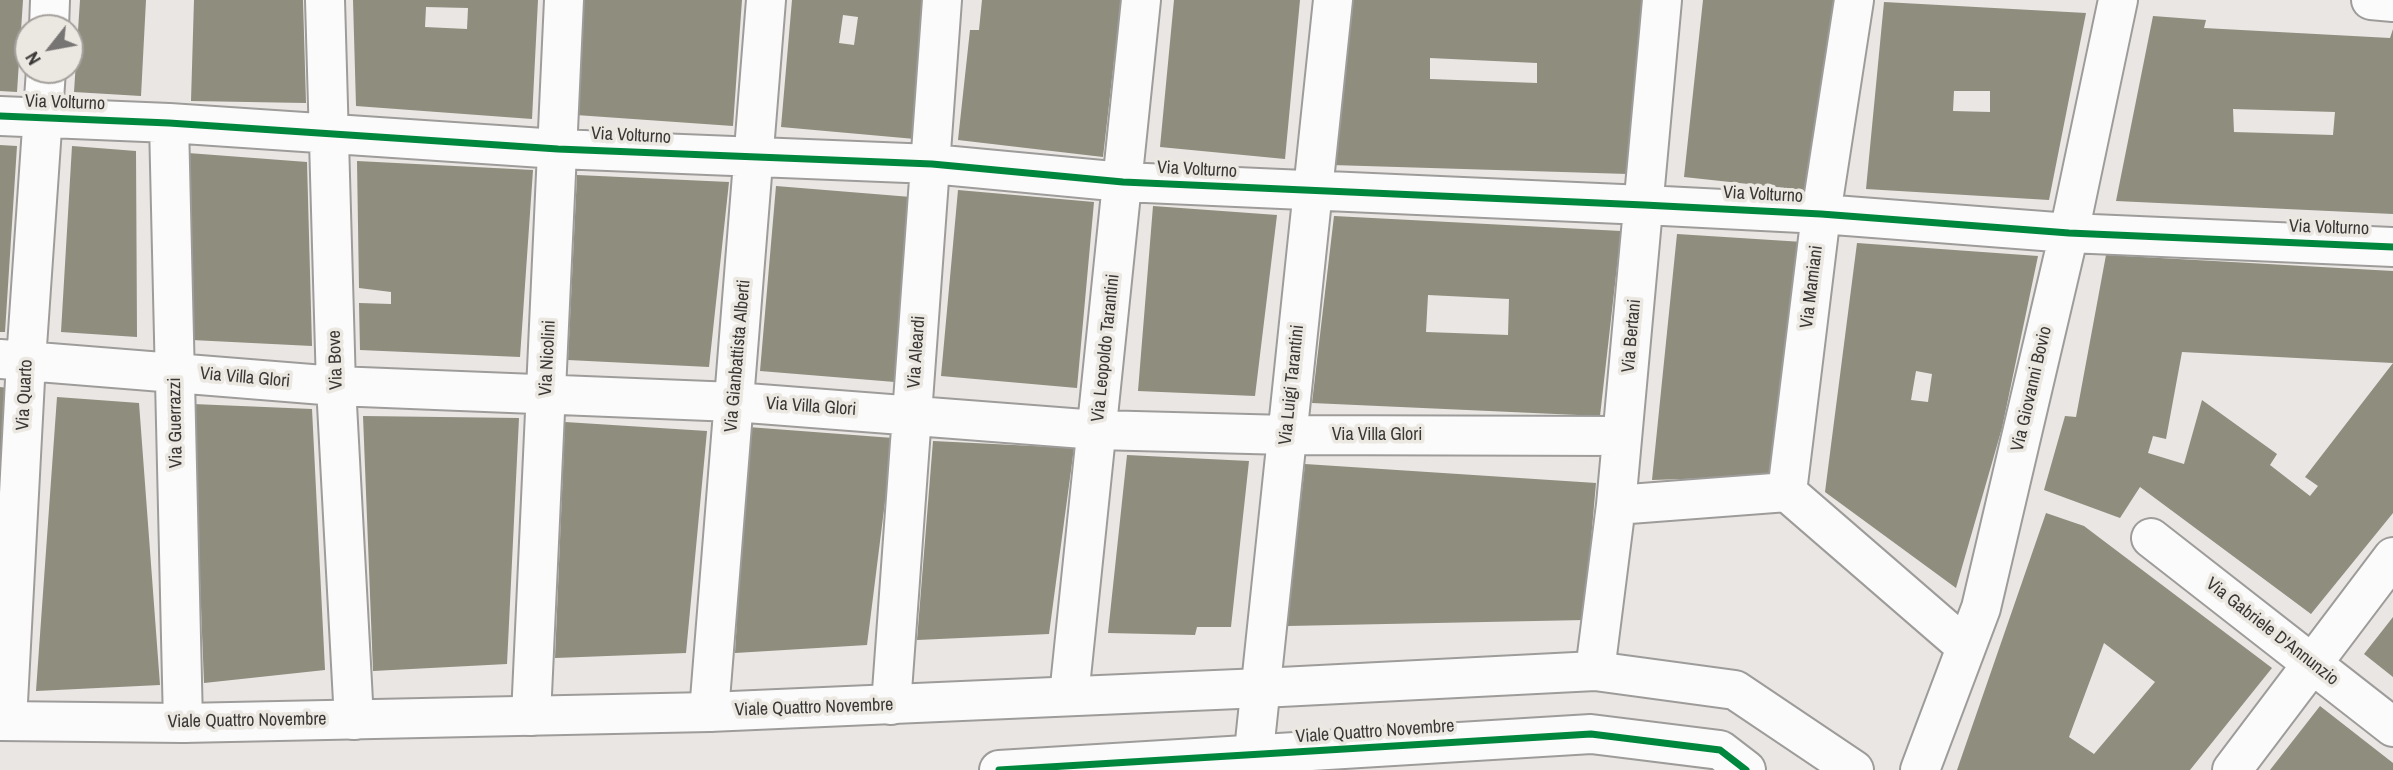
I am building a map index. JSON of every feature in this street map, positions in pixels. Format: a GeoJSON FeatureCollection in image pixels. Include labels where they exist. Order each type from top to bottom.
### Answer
{"type":"FeatureCollection","features":[{"type":"Feature","properties":{"kind":"street","name":"Via Bove"},"geometry":{"type":"LineString","coordinates":[[325,0],[336,386],[354,720]]}},
{"type":"Feature","properties":{"kind":"street","name":"Via Nicolini"},"geometry":{"type":"LineString","coordinates":[[531,716],[564,0]]}},
{"type":"Feature","properties":{"kind":"street","name":"Via Gianbattista Alberti"},"geometry":{"type":"LineString","coordinates":[[709,712],[766,0]]}},
{"type":"Feature","properties":{"kind":"street","name":"Via Aleardi"},"geometry":{"type":"LineString","coordinates":[[891,705],[942,0]]}},
{"type":"Feature","properties":{"kind":"street","name":"Via Leopoldo Tarantini"},"geometry":{"type":"LineString","coordinates":[[1069,696],[1142,0]]}},
{"type":"Feature","properties":{"kind":"street","name":"Via Luigi Tarantini"},"geometry":{"type":"LineString","coordinates":[[1253,763],[1333,0]]}},
{"type":"Feature","properties":{"kind":"street","name":"Via Bertani"},"geometry":{"type":"LineString","coordinates":[[1595,671],[1616,505],[1662,0]]}},
{"type":"Feature","properties":{"kind":"street","name":"Via Mamiani"},"geometry":{"type":"LineString","coordinates":[[1787,492],[1821,214],[1854,0]]}},
{"type":"Feature","properties":{"kind":"street","name":"Via Giovanni Bovio"},"geometry":{"type":"LineString","coordinates":[[1920,770],[1981,608],[2068,233],[2118,0]]}},
{"type":"Feature","properties":{"kind":"street"},"geometry":{"type":"LineString","coordinates":[[2371,0],[2393,2]]}},
{"type":"Feature","properties":{"kind":"street","name":"Via Quarto"},"geometry":{"type":"LineString","coordinates":[[4,721],[13,360],[45,84]]}},
{"type":"Feature","properties":{"kind":"street","name":"Via Volturno"},"geometry":{"type":"LineString","coordinates":[[0,116],[169,123],[558,149],[932,163],[1123,182],[1821,214],[2068,233],[2393,247]]}},
{"type":"Feature","properties":{"kind":"street","name":"Via Guerrazzi"},"geometry":{"type":"LineString","coordinates":[[169,123],[183,723]]}},
{"type":"Feature","properties":{"kind":"street","name":"Via Villa Glori"},"geometry":{"type":"LineString","coordinates":[[13,360],[336,386],[546,392],[734,402],[1097,430],[1287,435],[1622,436]]}},
{"type":"Feature","properties":{"kind":"street"},"geometry":{"type":"LineString","coordinates":[[1616,505],[1787,492],[1966,647]]}},
{"type":"Feature","properties":{"kind":"street","name":"Via Gabriele D'Annunzio"},"geometry":{"type":"LineString","coordinates":[[2151,538],[2393,727]]}},
{"type":"Feature","properties":{"kind":"street"},"geometry":{"type":"LineString","coordinates":[[2232,770],[2393,557]]}},
{"type":"Feature","properties":{"kind":"street","name":"Viale Quattro Novembre"},"geometry":{"type":"LineString","coordinates":[[4,721],[183,723],[709,712],[1595,671],[1735,690],[1854,770]]}},
{"type":"Feature","properties":{"kind":"street","name":"Viale Quattro Novembre"},"geometry":{"type":"LineString","coordinates":[[999,770],[1253,763],[1591,734],[1720,750],[1746,770]]}},
{"type":"Feature","properties":{"kind":"building"},"geometry":{"type":"Polygon","coordinates":[[[0,0],[23,0],[22,14],[14,14],[14,84],[18,84],[17,92],[0,91],[0,0]]]}},
{"type":"Feature","properties":{"kind":"building"},"geometry":{"type":"Polygon","coordinates":[[[80,0],[146,0],[141,96],[74,92],[75,84],[84,84],[84,14],[79,14],[80,0]]]}},
{"type":"Feature","properties":{"kind":"building"},"geometry":{"type":"Polygon","coordinates":[[[194,0],[303,0],[306,103],[191,101],[194,0]]]}},
{"type":"Feature","properties":{"kind":"building"},"geometry":{"type":"Polygon","coordinates":[[[353,0],[538,0],[532,119],[356,106],[353,0]],[[426,7],[425,27],[467,29],[468,8],[426,7]]]}},
{"type":"Feature","properties":{"kind":"building"},"geometry":{"type":"Polygon","coordinates":[[[584,0],[742,0],[733,126],[576,115],[584,0]]]}},
{"type":"Feature","properties":{"kind":"building"},"geometry":{"type":"Polygon","coordinates":[[[792,0],[927,0],[915,139],[781,127],[792,0]],[[843,15],[839,43],[854,45],[858,17],[843,15]]]}},
{"type":"Feature","properties":{"kind":"building"},"geometry":{"type":"Polygon","coordinates":[[[982,0],[1121,0],[1103,157],[958,140],[970,30],[979,30],[982,0]]]}},
{"type":"Feature","properties":{"kind":"building"},"geometry":{"type":"Polygon","coordinates":[[[1174,0],[1300,0],[1285,159],[1160,147],[1174,0]]]}},
{"type":"Feature","properties":{"kind":"building"},"geometry":{"type":"Polygon","coordinates":[[[1351,0],[1643,0],[1628,174],[1332,165],[1351,0]],[[1430,58],[1430,79],[1537,83],[1537,63],[1430,58]]]}},
{"type":"Feature","properties":{"kind":"building"},"geometry":{"type":"Polygon","coordinates":[[[1703,0],[1834,0],[1813,191],[1684,177],[1703,0]]]}},
{"type":"Feature","properties":{"kind":"building"},"geometry":{"type":"Polygon","coordinates":[[[1884,2],[2086,13],[2049,200],[1866,189],[1884,2]],[[1954,91],[1953,111],[1990,112],[1990,91],[1954,91]]]}},
{"type":"Feature","properties":{"kind":"building"},"geometry":{"type":"Polygon","coordinates":[[[2153,16],[2206,20],[2204,28],[2390,38],[2393,29],[2393,214],[2116,201],[2153,16]],[[2233,109],[2234,132],[2333,135],[2335,112],[2233,109]]]}},
{"type":"Feature","properties":{"kind":"building"},"geometry":{"type":"Polygon","coordinates":[[[0,145],[17,146],[5,332],[0,332],[0,145]]]}},
{"type":"Feature","properties":{"kind":"building"},"geometry":{"type":"Polygon","coordinates":[[[72,146],[136,151],[137,337],[61,332],[72,146]]]}},
{"type":"Feature","properties":{"kind":"building"},"geometry":{"type":"Polygon","coordinates":[[[188,153],[307,162],[312,346],[192,340],[188,153]]]}},
{"type":"Feature","properties":{"kind":"building"},"geometry":{"type":"Polygon","coordinates":[[[357,161],[533,170],[520,357],[360,350],[359,303],[391,304],[391,292],[359,288],[357,161]]]}},
{"type":"Feature","properties":{"kind":"building"},"geometry":{"type":"Polygon","coordinates":[[[577,175],[729,182],[709,367],[568,360],[577,175]]]}},
{"type":"Feature","properties":{"kind":"building"},"geometry":{"type":"Polygon","coordinates":[[[776,186],[911,197],[895,382],[760,371],[776,186]]]}},
{"type":"Feature","properties":{"kind":"building"},"geometry":{"type":"Polygon","coordinates":[[[958,190],[1094,202],[1077,388],[941,376],[958,190]]]}},
{"type":"Feature","properties":{"kind":"building"},"geometry":{"type":"Polygon","coordinates":[[[1153,206],[1277,215],[1255,396],[1138,391],[1153,206]]]}},
{"type":"Feature","properties":{"kind":"building"},"geometry":{"type":"Polygon","coordinates":[[[1334,216],[1621,231],[1600,416],[1312,403],[1334,216]],[[1428,295],[1426,332],[1508,335],[1509,299],[1428,295]]]}},
{"type":"Feature","properties":{"kind":"building"},"geometry":{"type":"Polygon","coordinates":[[[1677,234],[1803,242],[1777,476],[1652,480],[1677,234]]]}},
{"type":"Feature","properties":{"kind":"building"},"geometry":{"type":"Polygon","coordinates":[[[1857,243],[2038,256],[2002,428],[1956,588],[1825,492],[1857,243]],[[1916,371],[1911,400],[1928,402],[1932,374],[1916,371]]]}},
{"type":"Feature","properties":{"kind":"building"},"geometry":{"type":"Polygon","coordinates":[[[2106,255],[2393,271],[2393,363],[2393,513],[2311,614],[2140,487],[2120,518],[2044,490],[2065,416],[2076,417],[2106,255]],[[2182,352],[2166,439],[2153,436],[2148,453],[2184,464],[2202,400],[2277,454],[2270,465],[2310,496],[2318,486],[2305,477],[2393,363],[2182,352]]]}},
{"type":"Feature","properties":{"kind":"building"},"geometry":{"type":"Polygon","coordinates":[[[0,387],[8,388],[2,466],[0,466],[0,387]]]}},
{"type":"Feature","properties":{"kind":"building"},"geometry":{"type":"Polygon","coordinates":[[[57,397],[139,403],[160,685],[36,691],[57,397]]]}},
{"type":"Feature","properties":{"kind":"building"},"geometry":{"type":"Polygon","coordinates":[[[193,404],[312,409],[325,670],[204,683],[193,404]]]}},
{"type":"Feature","properties":{"kind":"building"},"geometry":{"type":"Polygon","coordinates":[[[363,416],[519,418],[507,664],[373,671],[363,416]]]}},
{"type":"Feature","properties":{"kind":"building"},"geometry":{"type":"Polygon","coordinates":[[[565,422],[707,431],[686,653],[555,658],[565,422]]]}},
{"type":"Feature","properties":{"kind":"building"},"geometry":{"type":"Polygon","coordinates":[[[748,427],[893,438],[867,645],[735,653],[748,427]]]}},
{"type":"Feature","properties":{"kind":"building"},"geometry":{"type":"Polygon","coordinates":[[[933,441],[1074,448],[1049,634],[917,640],[933,441]]]}},
{"type":"Feature","properties":{"kind":"building"},"geometry":{"type":"Polygon","coordinates":[[[1127,455],[1249,461],[1231,627],[1197,627],[1195,635],[1108,633],[1127,455]]]}},
{"type":"Feature","properties":{"kind":"building"},"geometry":{"type":"Polygon","coordinates":[[[1305,464],[1596,483],[1584,620],[1287,626],[1305,464]]]}},
{"type":"Feature","properties":{"kind":"building"},"geometry":{"type":"Polygon","coordinates":[[[2046,513],[2084,526],[2272,668],[2190,770],[1957,770],[2046,513]],[[2104,643],[2069,737],[2094,754],[2155,682],[2104,643]]]}},
{"type":"Feature","properties":{"kind":"building"},"geometry":{"type":"Polygon","coordinates":[[[2393,617],[2393,677],[2364,654],[2393,617]]]}},
{"type":"Feature","properties":{"kind":"building"},"geometry":{"type":"Polygon","coordinates":[[[2320,706],[2393,763],[2393,770],[2270,770],[2320,706]]]}},
{"type":"Feature","properties":{"kind":"cycle path"},"geometry":{"type":"LineString","coordinates":[[0,116],[169,123],[558,149],[932,164],[1123,182],[1821,214],[2069,233],[2393,247]]}},
{"type":"Feature","properties":{"kind":"cycle path"},"geometry":{"type":"LineString","coordinates":[[999,770],[1591,734],[1720,750],[1746,770]]}}]}
